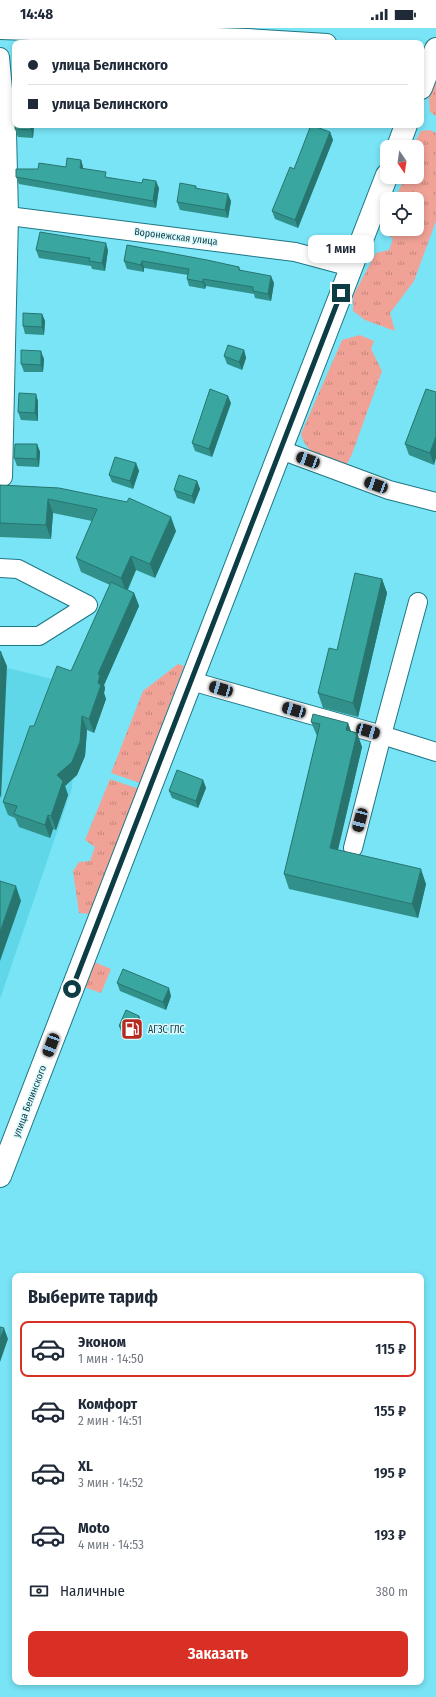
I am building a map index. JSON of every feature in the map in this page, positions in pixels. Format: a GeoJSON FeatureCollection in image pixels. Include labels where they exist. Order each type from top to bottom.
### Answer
{"type":"FeatureCollection","features":[{"type":"Feature","properties":{"kind":"main road"},"geometry":{"type":"LineString","coordinates":[[424,80],[436,49]]}},
{"type":"Feature","properties":{"kind":"main road"},"geometry":{"type":"LineString","coordinates":[[401,140],[405,128]]}},
{"type":"Feature","properties":{"kind":"main road","name":"улица Белинского"},"geometry":{"type":"LineString","coordinates":[[0,1176],[383,184]]}},
{"type":"Feature","properties":{"kind":"street"},"geometry":{"type":"LineString","coordinates":[[0,30],[279,40]]}},
{"type":"Feature","properties":{"kind":"street"},"geometry":{"type":"LineString","coordinates":[[0,57],[7,132],[3,477]]}},
{"type":"Feature","properties":{"kind":"street","name":"Воронежская улица"},"geometry":{"type":"LineString","coordinates":[[5,215],[294,252],[351,267]]}},
{"type":"Feature","properties":{"kind":"street"},"geometry":{"type":"LineString","coordinates":[[281,450],[389,490],[436,502]]}},
{"type":"Feature","properties":{"kind":"street"},"geometry":{"type":"LineString","coordinates":[[0,568],[18,569],[88,605],[40,636],[0,636]]}},
{"type":"Feature","properties":{"kind":"street"},"geometry":{"type":"LineString","coordinates":[[353,848],[418,602]]}},
{"type":"Feature","properties":{"kind":"street"},"geometry":{"type":"LineString","coordinates":[[191,681],[382,735],[436,752]]}},
{"type":"Feature","properties":{"kind":"shaded area"},"geometry":{"type":"Polygon","coordinates":[[[0,666],[76,685],[72,788],[0,999],[0,666]]]}},
{"type":"Feature","properties":{"kind":"green space"},"geometry":{"type":"Polygon","coordinates":[[[436,81],[436,116],[430,112],[429,98],[436,81]]]}},
{"type":"Feature","properties":{"kind":"green space"},"geometry":{"type":"Polygon","coordinates":[[[430,130],[436,133],[436,221],[414,281],[390,313],[395,331],[365,320],[353,311],[353,296],[376,253],[389,250],[393,239],[389,236],[424,236],[424,192],[398,192],[402,184],[424,184],[424,140],[416,140],[421,131],[430,130]]]}},
{"type":"Feature","properties":{"kind":"green space"},"geometry":{"type":"Polygon","coordinates":[[[360,335],[374,341],[371,349],[382,371],[352,454],[346,466],[324,459],[312,452],[301,434],[342,340],[360,335]]]}},
{"type":"Feature","properties":{"kind":"green space"},"geometry":{"type":"Polygon","coordinates":[[[178,664],[184,666],[140,783],[111,773],[143,691],[178,664]]]}},
{"type":"Feature","properties":{"kind":"green space"},"geometry":{"type":"Polygon","coordinates":[[[110,779],[139,789],[90,914],[79,913],[73,871],[79,862],[90,861],[95,847],[85,840],[110,779]]]}},
{"type":"Feature","properties":{"kind":"green space"},"geometry":{"type":"Polygon","coordinates":[[[94,962],[111,969],[101,993],[84,987],[94,962]]]}},
{"type":"Feature","properties":{"kind":"building"},"geometry":{"type":"Polygon","coordinates":[[[31,128],[31,130],[15,129],[31,128]]]}},
{"type":"Feature","properties":{"kind":"building"},"geometry":{"type":"Polygon","coordinates":[[[310,128],[319,128],[330,132],[295,220],[272,211],[290,167],[294,169],[310,128]]]}},
{"type":"Feature","properties":{"kind":"building"},"geometry":{"type":"Polygon","coordinates":[[[67,158],[81,160],[80,168],[106,172],[105,177],[142,183],[143,179],[156,181],[153,201],[16,177],[16,169],[38,169],[39,163],[66,167],[67,158]]]}},
{"type":"Feature","properties":{"kind":"building"},"geometry":{"type":"Polygon","coordinates":[[[180,183],[196,186],[195,188],[228,194],[225,210],[177,202],[180,183]]]}},
{"type":"Feature","properties":{"kind":"building"},"geometry":{"type":"Polygon","coordinates":[[[40,232],[106,243],[102,263],[89,261],[90,258],[36,250],[40,232]]]}},
{"type":"Feature","properties":{"kind":"building"},"geometry":{"type":"Polygon","coordinates":[[[127,245],[207,260],[239,267],[239,270],[271,276],[268,294],[253,291],[253,287],[203,279],[203,282],[187,279],[189,269],[142,261],[141,265],[124,261],[127,245]]]}},
{"type":"Feature","properties":{"kind":"building"},"geometry":{"type":"Polygon","coordinates":[[[23,313],[42,314],[42,327],[23,326],[23,313]]]}},
{"type":"Feature","properties":{"kind":"building"},"geometry":{"type":"Polygon","coordinates":[[[228,345],[244,350],[239,362],[224,356],[228,345]]]}},
{"type":"Feature","properties":{"kind":"building"},"geometry":{"type":"Polygon","coordinates":[[[21,350],[41,351],[41,365],[21,364],[21,350]]]}},
{"type":"Feature","properties":{"kind":"building"},"geometry":{"type":"Polygon","coordinates":[[[210,389],[228,396],[209,449],[192,443],[210,389]]]}},
{"type":"Feature","properties":{"kind":"building"},"geometry":{"type":"Polygon","coordinates":[[[426,389],[436,392],[436,436],[430,453],[405,444],[426,389]]]}},
{"type":"Feature","properties":{"kind":"building"},"geometry":{"type":"Polygon","coordinates":[[[19,393],[36,394],[35,413],[18,412],[19,393]]]}},
{"type":"Feature","properties":{"kind":"building"},"geometry":{"type":"Polygon","coordinates":[[[15,444],[37,444],[37,459],[14,458],[15,444]]]}},
{"type":"Feature","properties":{"kind":"building"},"geometry":{"type":"Polygon","coordinates":[[[115,457],[136,463],[130,481],[109,475],[115,457]]]}},
{"type":"Feature","properties":{"kind":"building"},"geometry":{"type":"Polygon","coordinates":[[[179,475],[197,481],[192,496],[174,490],[179,475]]]}},
{"type":"Feature","properties":{"kind":"building"},"geometry":{"type":"Polygon","coordinates":[[[0,485],[59,488],[127,502],[129,498],[171,517],[150,564],[131,556],[121,578],[76,558],[97,509],[48,499],[46,525],[0,523],[0,485]]]}},
{"type":"Feature","properties":{"kind":"building"},"geometry":{"type":"Polygon","coordinates":[[[355,573],[382,579],[353,703],[318,693],[329,648],[337,650],[355,573]]]}},
{"type":"Feature","properties":{"kind":"building"},"geometry":{"type":"Polygon","coordinates":[[[111,582],[134,593],[98,674],[100,675],[98,683],[101,685],[89,719],[82,716],[80,742],[72,762],[57,775],[63,781],[51,816],[48,815],[45,825],[14,814],[17,806],[3,802],[30,726],[34,726],[57,666],[71,671],[111,582]]]}},
{"type":"Feature","properties":{"kind":"building"},"geometry":{"type":"Polygon","coordinates":[[[0,651],[1,652],[0,685],[0,651]]]}},
{"type":"Feature","properties":{"kind":"building"},"geometry":{"type":"Polygon","coordinates":[[[313,714],[348,723],[346,730],[357,733],[330,848],[421,869],[412,904],[284,874],[320,724],[311,722],[313,714]]]}},
{"type":"Feature","properties":{"kind":"building"},"geometry":{"type":"Polygon","coordinates":[[[177,770],[203,780],[196,801],[169,791],[177,770]]]}},
{"type":"Feature","properties":{"kind":"building"},"geometry":{"type":"Polygon","coordinates":[[[0,881],[16,886],[0,932],[0,881]]]}},
{"type":"Feature","properties":{"kind":"building"},"geometry":{"type":"Polygon","coordinates":[[[123,969],[169,988],[163,1002],[117,983],[123,969]]]}},
{"type":"Feature","properties":{"kind":"building"},"geometry":{"type":"Polygon","coordinates":[[[126,1010],[139,1016],[133,1032],[119,1026],[126,1010]]]}},
{"type":"Feature","properties":{"kind":"building"},"geometry":{"type":"Polygon","coordinates":[[[0,1327],[4,1328],[0,1339],[0,1327]]]}},
{"type":"Feature","properties":{"kind":"place","name":"АГЗС ГЛС"},"geometry":{"type":"Point","coordinates":[132,1029]}},
{"type":"Feature","properties":{"kind":"route"},"geometry":{"type":"LineString","coordinates":[[72,989],[341,293]]}}]}
